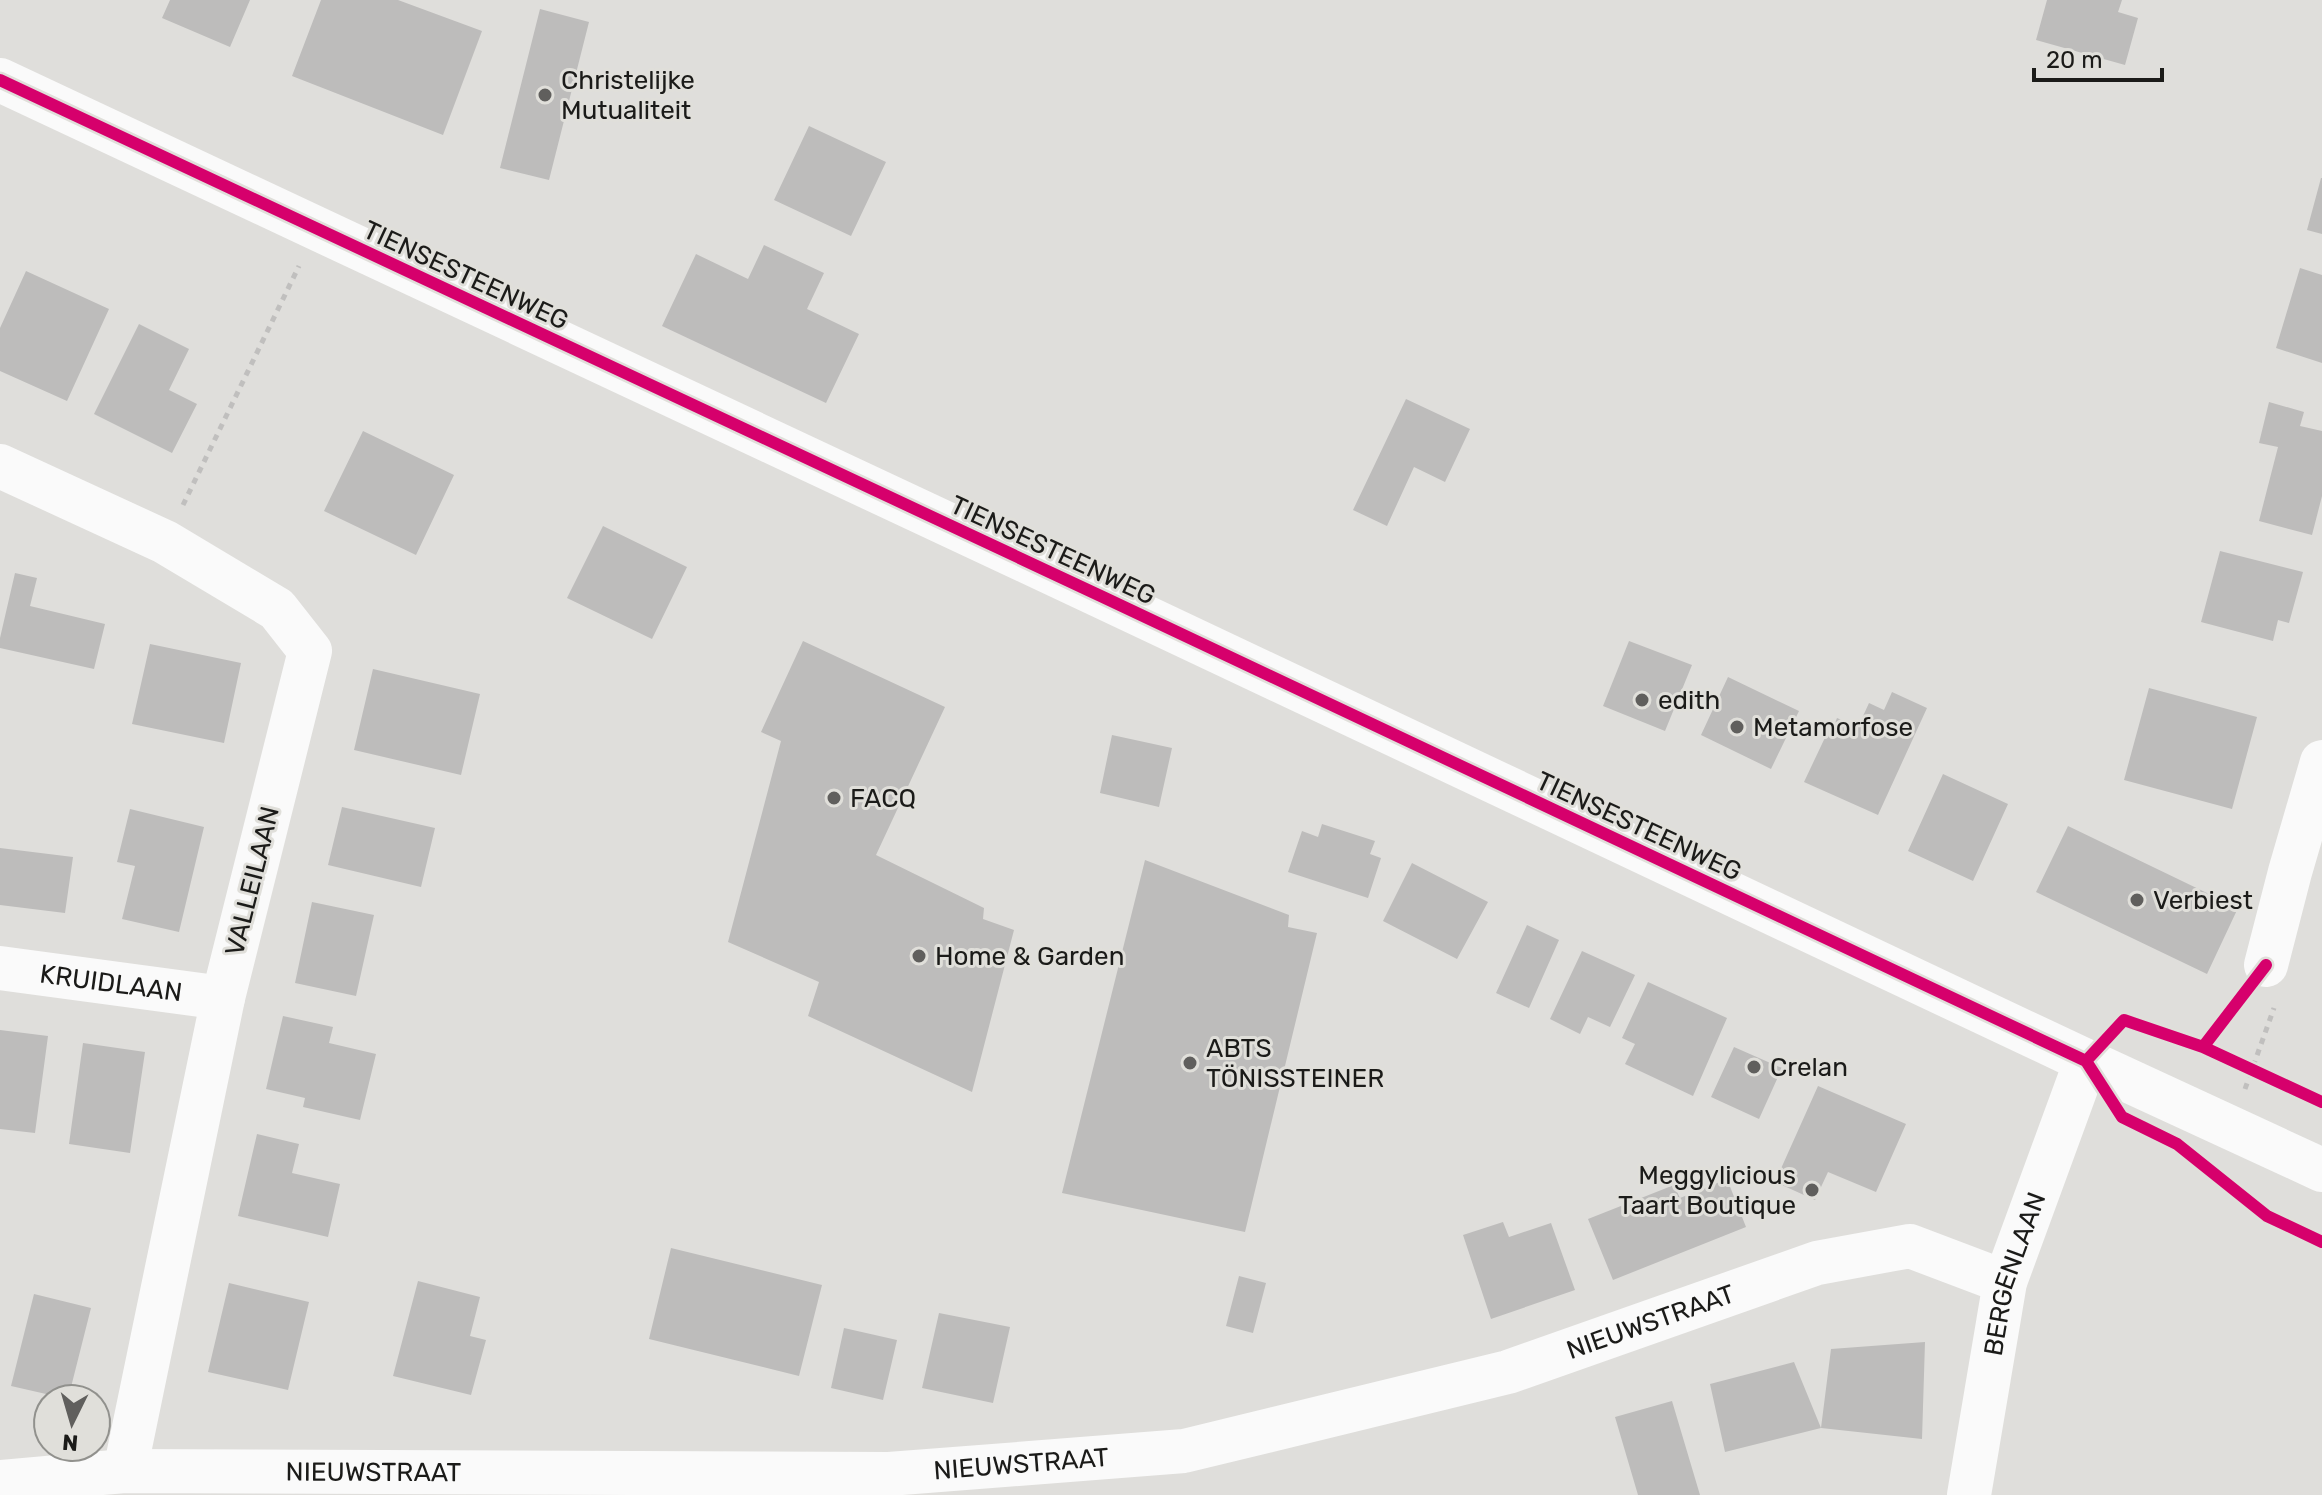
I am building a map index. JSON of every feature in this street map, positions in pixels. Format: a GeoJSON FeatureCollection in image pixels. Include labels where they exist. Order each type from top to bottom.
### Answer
{"type":"FeatureCollection","features":[{"type":"Feature","properties":{"kind":"street","name":"TIENSESTEENWEG"},"geometry":{"type":"LineString","coordinates":[[0,80],[2322,1170]]}},
{"type":"Feature","properties":{"kind":"street","name":"VALLEILAAN"},"geometry":{"type":"LineString","coordinates":[[0,466],[165,542],[277,609],[310,651],[223,998],[125,1471]]}},
{"type":"Feature","properties":{"kind":"street"},"geometry":{"type":"LineString","coordinates":[[2266,965],[2322,762]]}},
{"type":"Feature","properties":{"kind":"street","name":"KRUIDLAAN"},"geometry":{"type":"LineString","coordinates":[[0,968],[223,998]]}},
{"type":"Feature","properties":{"kind":"street","name":"BERGENLAAN"},"geometry":{"type":"LineString","coordinates":[[1969,1495],[2005,1282],[2086,1061]]}},
{"type":"Feature","properties":{"kind":"street","name":"NIEUWSTRAAT"},"geometry":{"type":"LineString","coordinates":[[0,1482],[125,1471],[889,1474],[1184,1451],[1508,1372],[1817,1263],[1910,1246],[2005,1282]]}},
{"type":"Feature","properties":{"kind":"path"},"geometry":{"type":"LineString","coordinates":[[165,542],[317,229]]}},
{"type":"Feature","properties":{"kind":"path"},"geometry":{"type":"LineString","coordinates":[[2228,1127],[2247,1067],[2283,980],[2266,965]]}},
{"type":"Feature","properties":{"kind":"path"},"geometry":{"type":"LineString","coordinates":[[2247,1067],[2267,1076]]}},
{"type":"Feature","properties":{"kind":"path"},"geometry":{"type":"LineString","coordinates":[[2256,1207],[2271,1212],[2281,1222]]}},
{"type":"Feature","properties":{"kind":"building"},"geometry":{"type":"Polygon","coordinates":[[[170,0],[250,0],[230,47],[162,18],[170,0]]]}},
{"type":"Feature","properties":{"kind":"building"},"geometry":{"type":"Polygon","coordinates":[[[321,0],[398,0],[482,31],[443,135],[292,76],[321,0]]]}},
{"type":"Feature","properties":{"kind":"building"},"geometry":{"type":"Polygon","coordinates":[[[2047,0],[2122,0],[2118,12],[2138,18],[2125,65],[2036,40],[2047,0]]]}},
{"type":"Feature","properties":{"kind":"building","name":"Christelijke Mutualiteit"},"geometry":{"type":"Polygon","coordinates":[[[540,9],[589,22],[549,180],[500,168],[540,9]]]}},
{"type":"Feature","properties":{"kind":"building"},"geometry":{"type":"Polygon","coordinates":[[[809,126],[886,162],[851,236],[774,200],[809,126]]]}},
{"type":"Feature","properties":{"kind":"building"},"geometry":{"type":"Polygon","coordinates":[[[2322,178],[2322,234],[2307,230],[2322,178]]]}},
{"type":"Feature","properties":{"kind":"building"},"geometry":{"type":"Polygon","coordinates":[[[764,245],[824,273],[807,309],[859,334],[826,403],[662,326],[696,254],[748,279],[764,245]]]}},
{"type":"Feature","properties":{"kind":"building"},"geometry":{"type":"Polygon","coordinates":[[[2300,268],[2322,275],[2322,363],[2276,348],[2300,268]]]}},
{"type":"Feature","properties":{"kind":"building"},"geometry":{"type":"Polygon","coordinates":[[[26,271],[109,309],[67,401],[0,371],[0,328],[26,271]]]}},
{"type":"Feature","properties":{"kind":"building"},"geometry":{"type":"Polygon","coordinates":[[[139,324],[189,349],[169,390],[197,404],[172,453],[94,414],[139,324]]]}},
{"type":"Feature","properties":{"kind":"building"},"geometry":{"type":"Polygon","coordinates":[[[1406,399],[1470,429],[1445,482],[1414,467],[1387,526],[1353,510],[1406,399]]]}},
{"type":"Feature","properties":{"kind":"building"},"geometry":{"type":"Polygon","coordinates":[[[2269,402],[2304,412],[2300,426],[2322,431],[2322,496],[2312,535],[2259,521],[2278,447],[2259,443],[2269,402]]]}},
{"type":"Feature","properties":{"kind":"building"},"geometry":{"type":"Polygon","coordinates":[[[363,431],[454,475],[416,555],[324,511],[363,431]]]}},
{"type":"Feature","properties":{"kind":"building"},"geometry":{"type":"Polygon","coordinates":[[[603,526],[687,567],[652,639],[567,598],[603,526]]]}},
{"type":"Feature","properties":{"kind":"building"},"geometry":{"type":"Polygon","coordinates":[[[2220,551],[2303,572],[2289,623],[2278,620],[2273,641],[2201,622],[2220,551]]]}},
{"type":"Feature","properties":{"kind":"building"},"geometry":{"type":"Polygon","coordinates":[[[15,573],[37,578],[30,606],[105,624],[94,669],[0,648],[15,573]]]}},
{"type":"Feature","properties":{"kind":"building"},"geometry":{"type":"Polygon","coordinates":[[[803,641],[945,707],[876,855],[984,908],[983,919],[1014,930],[972,1092],[808,1016],[819,982],[728,942],[781,741],[761,732],[803,641]]]}},
{"type":"Feature","properties":{"kind":"building"},"geometry":{"type":"Polygon","coordinates":[[[1629,641],[1692,665],[1665,731],[1603,706],[1629,641]]]}},
{"type":"Feature","properties":{"kind":"building"},"geometry":{"type":"Polygon","coordinates":[[[150,644],[241,663],[224,743],[132,724],[150,644]]]}},
{"type":"Feature","properties":{"kind":"building"},"geometry":{"type":"Polygon","coordinates":[[[373,669],[480,694],[461,775],[354,750],[373,669]]]}},
{"type":"Feature","properties":{"kind":"building"},"geometry":{"type":"Polygon","coordinates":[[[1728,677],[1799,711],[1771,769],[1701,735],[1728,677]]]}},
{"type":"Feature","properties":{"kind":"building"},"geometry":{"type":"Polygon","coordinates":[[[2149,688],[2257,717],[2232,809],[2124,780],[2149,688]]]}},
{"type":"Feature","properties":{"kind":"building"},"geometry":{"type":"Polygon","coordinates":[[[1892,692],[1927,708],[1878,815],[1804,782],[1837,718],[1858,727],[1869,703],[1884,710],[1892,692]]]}},
{"type":"Feature","properties":{"kind":"building"},"geometry":{"type":"Polygon","coordinates":[[[1112,735],[1172,748],[1159,807],[1100,793],[1112,735]]]}},
{"type":"Feature","properties":{"kind":"building"},"geometry":{"type":"Polygon","coordinates":[[[1943,774],[2008,804],[1973,881],[1908,851],[1943,774]]]}},
{"type":"Feature","properties":{"kind":"building"},"geometry":{"type":"Polygon","coordinates":[[[342,807],[435,828],[421,887],[328,865],[342,807]]]}},
{"type":"Feature","properties":{"kind":"building"},"geometry":{"type":"Polygon","coordinates":[[[130,809],[204,827],[179,932],[122,919],[135,866],[117,862],[130,809]]]}},
{"type":"Feature","properties":{"kind":"building"},"geometry":{"type":"Polygon","coordinates":[[[1322,824],[1375,841],[1370,854],[1381,858],[1368,898],[1288,872],[1302,831],[1318,837],[1322,824]]]}},
{"type":"Feature","properties":{"kind":"building","name":"Verbiest"},"geometry":{"type":"Polygon","coordinates":[[[2068,826],[2238,908],[2207,974],[2036,892],[2068,826]]]}},
{"type":"Feature","properties":{"kind":"building"},"geometry":{"type":"Polygon","coordinates":[[[0,848],[73,857],[65,913],[0,905],[0,848]]]}},
{"type":"Feature","properties":{"kind":"building","name":"ABTS TÖNISSTEINER"},"geometry":{"type":"Polygon","coordinates":[[[1145,860],[1289,915],[1288,927],[1317,933],[1245,1232],[1062,1193],[1145,860]]]}},
{"type":"Feature","properties":{"kind":"building"},"geometry":{"type":"Polygon","coordinates":[[[1412,863],[1488,902],[1457,959],[1383,921],[1412,863]]]}},
{"type":"Feature","properties":{"kind":"building"},"geometry":{"type":"Polygon","coordinates":[[[312,902],[374,915],[356,996],[295,983],[312,902]]]}},
{"type":"Feature","properties":{"kind":"building"},"geometry":{"type":"Polygon","coordinates":[[[1527,925],[1559,940],[1529,1008],[1496,993],[1527,925]]]}},
{"type":"Feature","properties":{"kind":"building"},"geometry":{"type":"Polygon","coordinates":[[[1582,951],[1635,975],[1610,1027],[1588,1017],[1580,1034],[1550,1019],[1582,951]]]}},
{"type":"Feature","properties":{"kind":"building"},"geometry":{"type":"Polygon","coordinates":[[[1648,982],[1727,1018],[1693,1096],[1625,1064],[1635,1044],[1622,1038],[1648,982]]]}},
{"type":"Feature","properties":{"kind":"building"},"geometry":{"type":"Polygon","coordinates":[[[283,1016],[333,1027],[329,1043],[376,1054],[360,1120],[303,1107],[305,1098],[266,1089],[283,1016]]]}},
{"type":"Feature","properties":{"kind":"building"},"geometry":{"type":"Polygon","coordinates":[[[0,1030],[48,1036],[35,1133],[0,1129],[0,1030]]]}},
{"type":"Feature","properties":{"kind":"building"},"geometry":{"type":"Polygon","coordinates":[[[83,1043],[145,1052],[130,1153],[69,1144],[83,1043]]]}},
{"type":"Feature","properties":{"kind":"building"},"geometry":{"type":"Polygon","coordinates":[[[1734,1047],[1782,1068],[1759,1119],[1711,1097],[1734,1047]]]}},
{"type":"Feature","properties":{"kind":"building"},"geometry":{"type":"Polygon","coordinates":[[[1818,1086],[1906,1124],[1876,1192],[1828,1172],[1815,1200],[1775,1182],[1818,1086]]]}},
{"type":"Feature","properties":{"kind":"building"},"geometry":{"type":"Polygon","coordinates":[[[257,1134],[299,1144],[292,1173],[340,1184],[328,1237],[238,1216],[257,1134]]]}},
{"type":"Feature","properties":{"kind":"building"},"geometry":{"type":"Polygon","coordinates":[[[1727,1179],[1746,1227],[1613,1280],[1588,1219],[1674,1185],[1680,1198],[1727,1179]]]}},
{"type":"Feature","properties":{"kind":"building"},"geometry":{"type":"Polygon","coordinates":[[[1503,1222],[1509,1237],[1551,1223],[1575,1290],[1491,1319],[1463,1235],[1503,1222]]]}},
{"type":"Feature","properties":{"kind":"building"},"geometry":{"type":"Polygon","coordinates":[[[671,1248],[822,1285],[799,1376],[649,1339],[671,1248]]]}},
{"type":"Feature","properties":{"kind":"building"},"geometry":{"type":"Polygon","coordinates":[[[1239,1276],[1266,1283],[1253,1333],[1226,1326],[1239,1276]]]}},
{"type":"Feature","properties":{"kind":"building"},"geometry":{"type":"Polygon","coordinates":[[[418,1281],[480,1297],[470,1336],[486,1340],[471,1395],[393,1376],[418,1281]]]}},
{"type":"Feature","properties":{"kind":"building"},"geometry":{"type":"Polygon","coordinates":[[[229,1283],[309,1302],[288,1390],[208,1372],[229,1283]]]}},
{"type":"Feature","properties":{"kind":"building"},"geometry":{"type":"Polygon","coordinates":[[[34,1294],[91,1308],[72,1383],[32,1383],[32,1391],[11,1386],[34,1294]]]}},
{"type":"Feature","properties":{"kind":"building"},"geometry":{"type":"Polygon","coordinates":[[[939,1313],[1010,1327],[993,1403],[922,1388],[939,1313]]]}},
{"type":"Feature","properties":{"kind":"building"},"geometry":{"type":"Polygon","coordinates":[[[844,1328],[897,1340],[883,1400],[831,1388],[844,1328]]]}},
{"type":"Feature","properties":{"kind":"building"},"geometry":{"type":"Polygon","coordinates":[[[1925,1342],[1922,1439],[1821,1428],[1831,1349],[1925,1342]]]}},
{"type":"Feature","properties":{"kind":"building"},"geometry":{"type":"Polygon","coordinates":[[[1794,1362],[1821,1428],[1725,1452],[1710,1384],[1794,1362]]]}},
{"type":"Feature","properties":{"kind":"building"},"geometry":{"type":"Polygon","coordinates":[[[1672,1401],[1700,1495],[1638,1495],[1615,1417],[1672,1401]]]}},
{"type":"Feature","properties":{"kind":"cycle path"},"geometry":{"type":"LineString","coordinates":[[0,80],[2086,1061],[2122,1117],[2177,1144],[2267,1216],[2322,1242]]}},
{"type":"Feature","properties":{"kind":"cycle path"},"geometry":{"type":"LineString","coordinates":[[2203,1047],[2266,965]]}},
{"type":"Feature","properties":{"kind":"cycle path"},"geometry":{"type":"LineString","coordinates":[[2086,1061],[2124,1020],[2203,1047],[2322,1102]]}},
{"type":"Feature","properties":{"kind":"place","name":"Christelijke Mutualiteit"},"geometry":{"type":"Point","coordinates":[545,95]}},
{"type":"Feature","properties":{"kind":"place","name":"edith"},"geometry":{"type":"Point","coordinates":[1642,700]}},
{"type":"Feature","properties":{"kind":"place","name":"Metamorfose"},"geometry":{"type":"Point","coordinates":[1737,727]}},
{"type":"Feature","properties":{"kind":"place","name":"FACQ"},"geometry":{"type":"Point","coordinates":[834,798]}},
{"type":"Feature","properties":{"kind":"place","name":"Verbiest"},"geometry":{"type":"Point","coordinates":[2137,900]}},
{"type":"Feature","properties":{"kind":"place","name":"Home & Garden"},"geometry":{"type":"Point","coordinates":[919,956]}},
{"type":"Feature","properties":{"kind":"place","name":"ABTS TÖNISSTEINER"},"geometry":{"type":"Point","coordinates":[1190,1063]}},
{"type":"Feature","properties":{"kind":"place","name":"Crelan"},"geometry":{"type":"Point","coordinates":[1754,1067]}},
{"type":"Feature","properties":{"kind":"place","name":"Meggylicious Taart Boutique"},"geometry":{"type":"Point","coordinates":[1812,1190]}}]}
